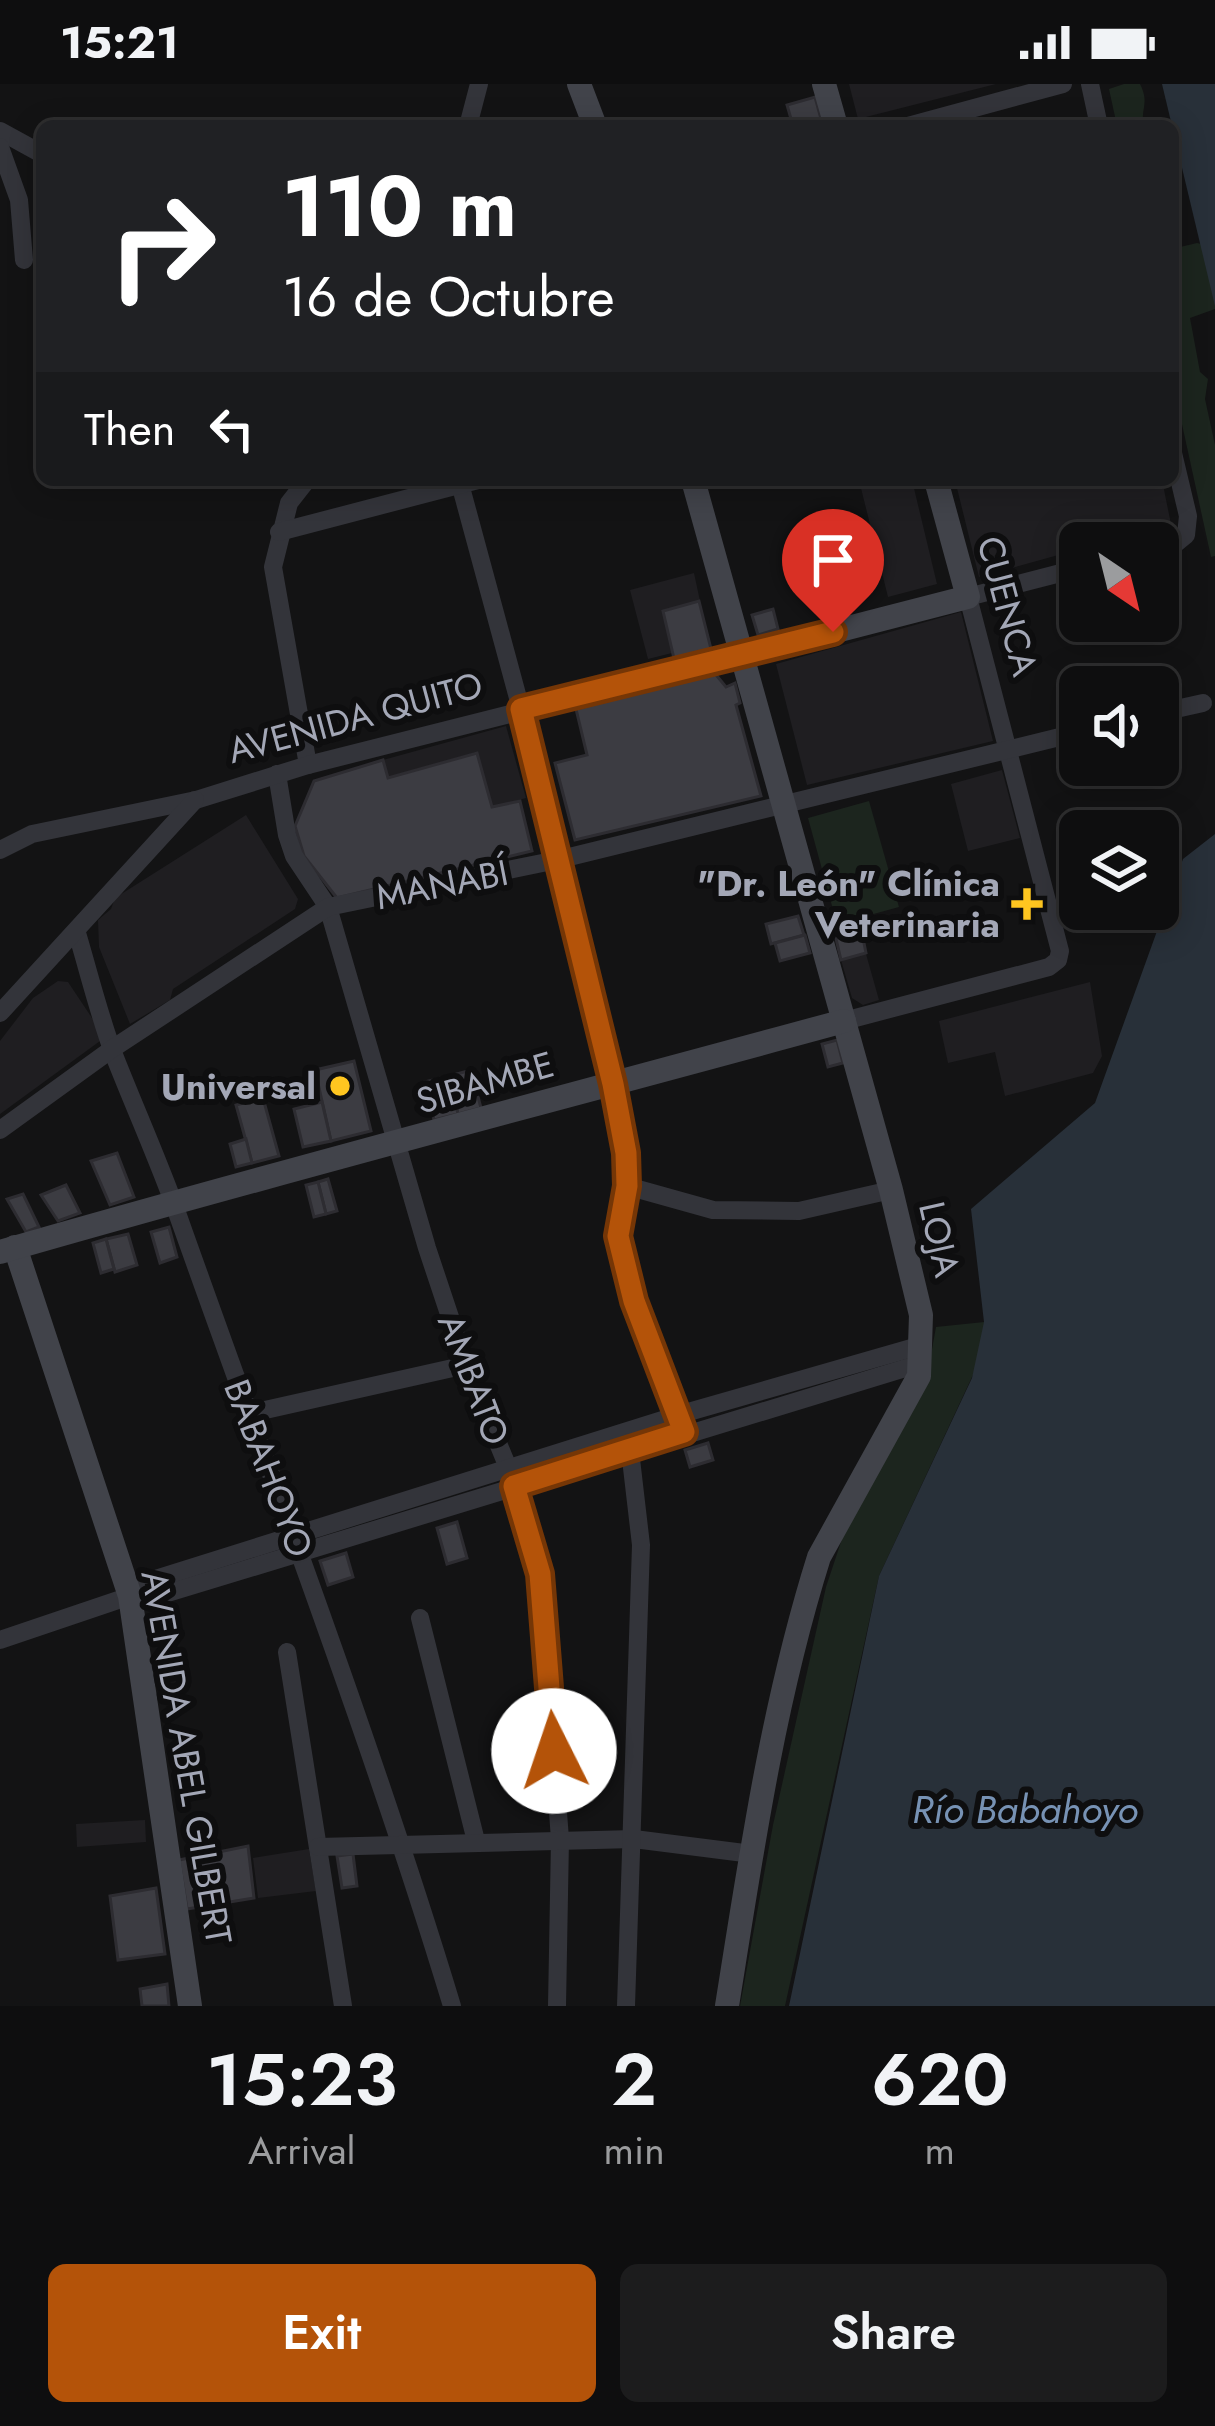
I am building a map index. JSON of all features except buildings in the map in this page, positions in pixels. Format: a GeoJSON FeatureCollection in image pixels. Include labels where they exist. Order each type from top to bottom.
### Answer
{"type":"FeatureCollection","features":[{"type":"Feature","properties":{"kind":"street"},"geometry":{"type":"LineString","coordinates":[[470,120],[479,84]]}},
{"type":"Feature","properties":{"kind":"street"},"geometry":{"type":"LineString","coordinates":[[579,84],[593,120]]}},
{"type":"Feature","properties":{"kind":"street"},"geometry":{"type":"LineString","coordinates":[[824,84],[834,120]]}},
{"type":"Feature","properties":{"kind":"street"},"geometry":{"type":"LineString","coordinates":[[930,120],[1063,84]]}},
{"type":"Feature","properties":{"kind":"street"},"geometry":{"type":"LineString","coordinates":[[1090,84],[1098,120]]}},
{"type":"Feature","properties":{"kind":"street"},"geometry":{"type":"LineString","coordinates":[[0,131],[36,151]]}},
{"type":"Feature","properties":{"kind":"street"},"geometry":{"type":"LineString","coordinates":[[0,147],[19,200],[24,260]]}},
{"type":"Feature","properties":{"kind":"street"},"geometry":{"type":"LineString","coordinates":[[1179,479],[1188,517],[1186,535],[1179,539]]}},
{"type":"Feature","properties":{"kind":"street"},"geometry":{"type":"LineString","coordinates":[[302,486],[289,503],[273,567],[308,765]]}},
{"type":"Feature","properties":{"kind":"street"},"geometry":{"type":"LineString","coordinates":[[279,532],[448,486]]}},
{"type":"Feature","properties":{"kind":"street"},"geometry":{"type":"LineString","coordinates":[[467,486],[613,1084],[626,1153],[627,1186],[618,1236],[634,1301],[681,1424]]}},
{"type":"Feature","properties":{"kind":"street","name":"LOJA"},"geometry":{"type":"LineString","coordinates":[[695,486],[891,1190],[921,1315],[922,1354]]}},
{"type":"Feature","properties":{"kind":"street","name":"CUENCA"},"geometry":{"type":"LineString","coordinates":[[938,486],[1010,748],[1060,951],[1058,960]]}},
{"type":"Feature","properties":{"kind":"street","name":"AVENIDA QUITO"},"geometry":{"type":"LineString","coordinates":[[0,850],[32,834],[196,800],[521,709],[1059,573]]}},
{"type":"Feature","properties":{"kind":"street"},"geometry":{"type":"LineString","coordinates":[[1179,708],[1203,703]]}},
{"type":"Feature","properties":{"kind":"street","name":"MANABÍ"},"geometry":{"type":"LineString","coordinates":[[0,1130],[112,1049],[328,907],[557,860],[1059,737]]}},
{"type":"Feature","properties":{"kind":"street","name":"AMBATO"},"geometry":{"type":"LineString","coordinates":[[277,774],[294,856],[328,907],[466,1365],[512,1478],[540,1574],[560,1839],[557,2006]]}},
{"type":"Feature","properties":{"kind":"street"},"geometry":{"type":"LineString","coordinates":[[0,1013],[196,800]]}},
{"type":"Feature","properties":{"kind":"street","name":"BABAHOYO"},"geometry":{"type":"LineString","coordinates":[[77,933],[112,1049],[172,1200],[403,1843],[452,2006]]}},
{"type":"Feature","properties":{"kind":"street","name":"SIBAMBE"},"geometry":{"type":"LineString","coordinates":[[8,1250],[172,1200],[398,1144],[1049,967],[1058,960]]}},
{"type":"Feature","properties":{"kind":"street"},"geometry":{"type":"LineString","coordinates":[[627,1186],[713,1210],[799,1211],[891,1190]]}},
{"type":"Feature","properties":{"kind":"street","name":"AVENIDA ABEL GILBERT"},"geometry":{"type":"LineString","coordinates":[[8,1250],[130,1597],[190,2006]]}},
{"type":"Feature","properties":{"kind":"street"},"geometry":{"type":"LineString","coordinates":[[0,1640],[130,1597],[158,1596],[298,1544],[922,1354],[920,1376],[819,1558],[788,1667],[728,2006]]}},
{"type":"Feature","properties":{"kind":"street"},"geometry":{"type":"LineString","coordinates":[[247,1414],[466,1365]]}},
{"type":"Feature","properties":{"kind":"street"},"geometry":{"type":"LineString","coordinates":[[626,2006],[641,1545],[629,1441]]}},
{"type":"Feature","properties":{"kind":"street"},"geometry":{"type":"LineString","coordinates":[[420,1618],[476,1841]]}},
{"type":"Feature","properties":{"kind":"street"},"geometry":{"type":"LineString","coordinates":[[287,1652],[343,2006]]}},
{"type":"Feature","properties":{"kind":"street"},"geometry":{"type":"LineString","coordinates":[[318,1847],[634,1839],[752,1854]]}},
{"type":"Feature","properties":{"kind":"shaded area"},"geometry":{"type":"Polygon","coordinates":[[[849,84],[996,84],[858,119],[849,84]]]}},
{"type":"Feature","properties":{"kind":"shaded area"},"geometry":{"type":"Polygon","coordinates":[[[1140,84],[1143,120],[1116,120],[1109,89],[1140,84]]]}},
{"type":"Feature","properties":{"kind":"shaded area"},"geometry":{"type":"Polygon","coordinates":[[[1197,243],[1215,247],[1215,309],[1190,318],[1200,372],[1208,379],[1205,399],[1215,445],[1215,556],[1211,557],[1179,410],[1179,247],[1197,243]]]}},
{"type":"Feature","properties":{"kind":"shaded area"},"geometry":{"type":"Polygon","coordinates":[[[860,486],[913,486],[937,584],[888,597],[860,486]]]}},
{"type":"Feature","properties":{"kind":"shaded area"},"geometry":{"type":"Polygon","coordinates":[[[956,486],[1163,486],[1171,522],[1059,522],[1059,555],[979,577],[956,486]]]}},
{"type":"Feature","properties":{"kind":"shaded area"},"geometry":{"type":"Polygon","coordinates":[[[694,573],[700,601],[664,612],[672,653],[648,659],[630,590],[694,573]]]}},
{"type":"Feature","properties":{"kind":"shaded area"},"geometry":{"type":"Polygon","coordinates":[[[961,612],[993,741],[807,785],[776,664],[961,612]]]}},
{"type":"Feature","properties":{"kind":"shaded area"},"geometry":{"type":"Polygon","coordinates":[[[506,726],[526,798],[493,807],[477,752],[388,777],[383,760],[506,726]]]}},
{"type":"Feature","properties":{"kind":"shaded area"},"geometry":{"type":"Polygon","coordinates":[[[1002,770],[1020,838],[968,851],[951,784],[1002,770]]]}},
{"type":"Feature","properties":{"kind":"shaded area"},"geometry":{"type":"Polygon","coordinates":[[[869,801],[899,907],[837,924],[808,818],[869,801]]]}},
{"type":"Feature","properties":{"kind":"shaded area"},"geometry":{"type":"Polygon","coordinates":[[[246,815],[298,899],[295,909],[173,989],[170,1000],[130,1024],[99,947],[98,920],[115,898],[246,815]]]}},
{"type":"Feature","properties":{"kind":"shaded area"},"geometry":{"type":"Polygon","coordinates":[[[866,954],[879,1000],[863,1005],[852,998],[841,960],[866,954]]]}},
{"type":"Feature","properties":{"kind":"shaded area"},"geometry":{"type":"Polygon","coordinates":[[[58,981],[68,982],[102,1033],[100,1041],[0,1114],[0,1041],[33,998],[58,981]]]}},
{"type":"Feature","properties":{"kind":"shaded area"},"geometry":{"type":"Polygon","coordinates":[[[1090,982],[1102,1056],[1093,1073],[1005,1096],[995,1052],[948,1063],[939,1021],[1090,982]]]}},
{"type":"Feature","properties":{"kind":"shaded area"},"geometry":{"type":"Polygon","coordinates":[[[984,1322],[986,1347],[879,1576],[785,2006],[740,2006],[773,1825],[826,1587],[843,1536],[927,1377],[936,1327],[984,1322]]]}},
{"type":"Feature","properties":{"kind":"shaded area"},"geometry":{"type":"Polygon","coordinates":[[[145,1820],[146,1842],[77,1847],[76,1824],[145,1820]]]}},
{"type":"Feature","properties":{"kind":"shaded area"},"geometry":{"type":"Polygon","coordinates":[[[309,1849],[316,1891],[258,1898],[253,1858],[309,1849]]]}},
{"type":"Feature","properties":{"kind":"water"},"geometry":{"type":"Polygon","coordinates":[[[1162,84],[1215,84],[1215,306],[1179,155],[1179,120],[1171,120],[1162,84]]]}},
{"type":"Feature","properties":{"kind":"water","name":"Río Babahoyo"},"geometry":{"type":"Polygon","coordinates":[[[1215,834],[1215,2006],[789,2006],[879,1576],[972,1378],[984,1322],[971,1209],[1095,1103],[1157,930],[1179,930],[1183,859],[1215,834]]]}},
{"type":"Feature","properties":{"kind":"place","name":"\"Dr. León\" Clínica Veterinaria"},"geometry":{"type":"Point","coordinates":[1027,904]}},
{"type":"Feature","properties":{"kind":"place","name":"Universal"},"geometry":{"type":"Point","coordinates":[340,1086]}},
{"type":"Feature","properties":{"kind":"route"},"geometry":{"type":"LineString","coordinates":[[554,1751],[540,1574],[514,1486],[684,1432],[634,1301],[618,1236],[627,1186],[626,1153],[521,709],[833,632]]}}]}
